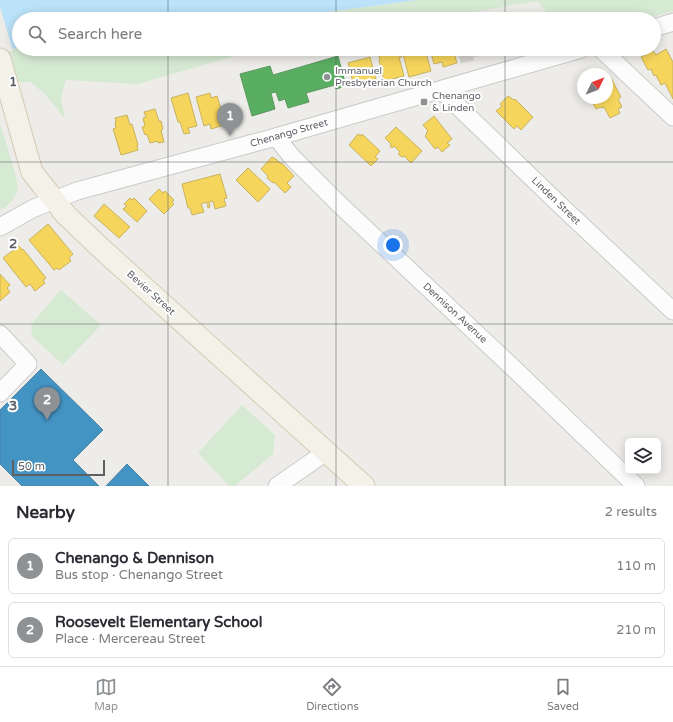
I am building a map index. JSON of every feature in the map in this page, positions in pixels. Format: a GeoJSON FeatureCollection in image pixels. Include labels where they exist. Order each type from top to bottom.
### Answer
{"type":"FeatureCollection","features":[{"type":"Feature","properties":{"kind":"main road","name":"Bevier Street"},"geometry":{"type":"LineString","coordinates":[[0,59],[32,172],[66,215],[364,486]]}},
{"type":"Feature","properties":{"kind":"street"},"geometry":{"type":"LineString","coordinates":[[661,26],[673,22]]}},
{"type":"Feature","properties":{"kind":"street","name":"Chenango Street"},"geometry":{"type":"LineString","coordinates":[[0,227],[32,209],[77,191],[276,137],[557,56]]}},
{"type":"Feature","properties":{"kind":"street"},"geometry":{"type":"LineString","coordinates":[[608,56],[673,117]]}},
{"type":"Feature","properties":{"kind":"street","name":"Linden Street"},"geometry":{"type":"LineString","coordinates":[[441,90],[673,311]]}},
{"type":"Feature","properties":{"kind":"street","name":"Dennison Avenue"},"geometry":{"type":"LineString","coordinates":[[276,137],[292,157],[333,198],[636,486]]}},
{"type":"Feature","properties":{"kind":"street"},"geometry":{"type":"LineString","coordinates":[[0,393],[28,364],[3,342]]}},
{"type":"Feature","properties":{"kind":"street"},"geometry":{"type":"LineString","coordinates":[[277,486],[326,452]]}},
{"type":"Feature","properties":{"kind":"green space"},"geometry":{"type":"Polygon","coordinates":[[[417,0],[673,0],[673,11],[661,15],[661,12],[546,12],[537,1],[473,12],[327,12],[417,0]]]}},
{"type":"Feature","properties":{"kind":"green space"},"geometry":{"type":"Polygon","coordinates":[[[12,49],[12,56],[235,56],[138,84],[66,80],[61,97],[65,119],[45,94],[30,82],[0,82],[0,50],[12,49]]]}},
{"type":"Feature","properties":{"kind":"green space"},"geometry":{"type":"Polygon","coordinates":[[[0,123],[16,176],[18,190],[13,200],[6,207],[0,210],[0,123]]]}},
{"type":"Feature","properties":{"kind":"green space"},"geometry":{"type":"Polygon","coordinates":[[[61,290],[101,325],[63,365],[32,336],[31,324],[61,290]]]}},
{"type":"Feature","properties":{"kind":"green space"},"geometry":{"type":"Polygon","coordinates":[[[242,405],[275,435],[273,454],[235,486],[229,486],[198,453],[242,405]]]}},
{"type":"Feature","properties":{"kind":"water"},"geometry":{"type":"Polygon","coordinates":[[[0,0],[417,0],[327,12],[12,12],[12,49],[0,50],[0,0]]]}},
{"type":"Feature","properties":{"kind":"pier"},"geometry":{"type":"Polygon","coordinates":[[[0,7],[12,51],[0,52],[0,7]]]}},
{"type":"Feature","properties":{"kind":"building: Homes"},"geometry":{"type":"Polygon","coordinates":[[[666,49],[673,62],[673,99],[665,83],[661,85],[651,69],[648,70],[641,57],[661,56],[661,52],[666,49]]]}},
{"type":"Feature","properties":{"kind":"building: Homes"},"geometry":{"type":"Polygon","coordinates":[[[379,56],[402,56],[399,57],[404,76],[384,81],[379,56]]]}},
{"type":"Feature","properties":{"kind":"building: Homes"},"geometry":{"type":"Polygon","coordinates":[[[404,56],[427,56],[431,71],[409,77],[404,56]]]}},
{"type":"Feature","properties":{"kind":"building: Homes"},"geometry":{"type":"Polygon","coordinates":[[[432,56],[455,56],[457,63],[443,67],[442,62],[434,64],[432,56]]]}},
{"type":"Feature","properties":{"kind":"building: Homes"},"geometry":{"type":"Polygon","coordinates":[[[370,57],[376,80],[354,86],[348,63],[370,57]]]}},
{"type":"Feature","properties":{"kind":"building: Homes"},"geometry":{"type":"Polygon","coordinates":[[[613,82],[621,97],[618,99],[622,107],[618,109],[620,113],[610,118],[604,107],[596,109],[593,104],[613,104],[613,82]]]}},
{"type":"Feature","properties":{"kind":"building: Homes"},"geometry":{"type":"Polygon","coordinates":[[[188,93],[197,126],[188,128],[190,133],[184,134],[180,122],[178,122],[171,98],[188,93]]]}},
{"type":"Feature","properties":{"kind":"building: Homes"},"geometry":{"type":"Polygon","coordinates":[[[210,93],[211,98],[217,96],[224,119],[222,119],[224,125],[211,129],[210,124],[204,126],[196,97],[210,93]]]}},
{"type":"Feature","properties":{"kind":"building: Homes"},"geometry":{"type":"Polygon","coordinates":[[[508,96],[514,100],[515,99],[533,117],[521,130],[517,126],[514,129],[496,111],[502,106],[500,104],[508,96]]]}},
{"type":"Feature","properties":{"kind":"building: Homes"},"geometry":{"type":"Polygon","coordinates":[[[155,109],[159,121],[161,121],[163,129],[161,130],[164,142],[158,143],[158,141],[150,143],[147,134],[145,135],[142,127],[145,126],[143,118],[146,117],[144,112],[155,109]]]}},
{"type":"Feature","properties":{"kind":"building: Homes"},"geometry":{"type":"Polygon","coordinates":[[[127,115],[130,125],[132,124],[138,150],[121,155],[113,129],[116,128],[115,118],[127,115]]]}},
{"type":"Feature","properties":{"kind":"building: Homes"},"geometry":{"type":"Polygon","coordinates":[[[434,116],[452,139],[447,143],[450,145],[442,152],[438,147],[435,149],[425,136],[428,131],[423,125],[434,116]]]}},
{"type":"Feature","properties":{"kind":"building: Homes"},"geometry":{"type":"Polygon","coordinates":[[[396,127],[422,151],[411,163],[404,156],[402,157],[398,154],[400,152],[394,146],[392,148],[390,146],[391,144],[385,138],[396,127]]]}},
{"type":"Feature","properties":{"kind":"building: Homes"},"geometry":{"type":"Polygon","coordinates":[[[358,134],[361,136],[362,134],[380,151],[375,157],[378,159],[371,166],[349,145],[358,134]]]}},
{"type":"Feature","properties":{"kind":"building: Homes"},"geometry":{"type":"Polygon","coordinates":[[[272,157],[281,164],[282,163],[294,176],[287,183],[291,187],[285,193],[274,182],[273,183],[267,178],[268,176],[261,169],[272,157]]]}},
{"type":"Feature","properties":{"kind":"building: Homes"},"geometry":{"type":"Polygon","coordinates":[[[248,168],[270,189],[258,202],[236,180],[248,168]]]}},
{"type":"Feature","properties":{"kind":"building: Homes"},"geometry":{"type":"Polygon","coordinates":[[[220,174],[227,198],[224,199],[226,206],[215,209],[213,201],[209,202],[210,207],[208,208],[207,202],[201,204],[204,212],[192,215],[190,208],[188,208],[182,184],[220,174]]]}},
{"type":"Feature","properties":{"kind":"building: Homes"},"geometry":{"type":"Polygon","coordinates":[[[159,189],[163,193],[165,191],[174,200],[172,202],[174,204],[164,214],[149,199],[159,189]]]}},
{"type":"Feature","properties":{"kind":"building: Homes"},"geometry":{"type":"Polygon","coordinates":[[[130,198],[133,200],[134,198],[147,211],[137,222],[123,209],[127,206],[124,204],[130,198]]]}},
{"type":"Feature","properties":{"kind":"building: Homes"},"geometry":{"type":"Polygon","coordinates":[[[104,204],[130,227],[119,238],[94,216],[104,204]]]}},
{"type":"Feature","properties":{"kind":"building: Homes"},"geometry":{"type":"Polygon","coordinates":[[[48,224],[73,254],[69,258],[71,261],[59,270],[57,268],[54,270],[29,240],[48,224]]]}},
{"type":"Feature","properties":{"kind":"building: Homes"},"geometry":{"type":"Polygon","coordinates":[[[19,246],[46,278],[43,280],[45,283],[35,291],[30,284],[26,287],[3,258],[19,246]]]}},
{"type":"Feature","properties":{"kind":"building: Homes"},"geometry":{"type":"Polygon","coordinates":[[[0,274],[10,285],[7,288],[10,292],[0,301],[0,274]]]}},
{"type":"Feature","properties":{"kind":"building: Schools"},"geometry":{"type":"Polygon","coordinates":[[[41,369],[103,430],[73,460],[99,486],[22,486],[0,464],[0,410],[41,369]]]}},
{"type":"Feature","properties":{"kind":"building: Schools"},"geometry":{"type":"Polygon","coordinates":[[[127,464],[149,486],[106,486],[127,464]]]}},
{"type":"Feature","properties":{"kind":"building: Public","name":"Immanuel Presbyterian Church"},"geometry":{"type":"Polygon","coordinates":[[[338,56],[346,86],[336,89],[335,85],[306,93],[309,102],[288,108],[285,99],[279,101],[276,92],[271,93],[275,109],[252,116],[240,74],[270,66],[273,75],[338,56]]]}},
{"type":"Feature","properties":{"kind":"building: Other"},"geometry":{"type":"Polygon","coordinates":[[[459,56],[477,56],[473,57],[474,60],[461,63],[459,56]]]}},
{"type":"Feature","properties":{"kind":"place","name":"Immanuel Presbyterian Church"},"geometry":{"type":"Point","coordinates":[327,77]}},
{"type":"Feature","properties":{"kind":"place","name":"Chenango & Linden"},"geometry":{"type":"Point","coordinates":[424,102]}},
{"type":"Feature","properties":{"kind":"place","name":"Chenango & Dennison"},"geometry":{"type":"Point","coordinates":[230,136]}},
{"type":"Feature","properties":{"kind":"place","name":"Roosevelt Elementary School"},"geometry":{"type":"Point","coordinates":[47,420]}}]}
